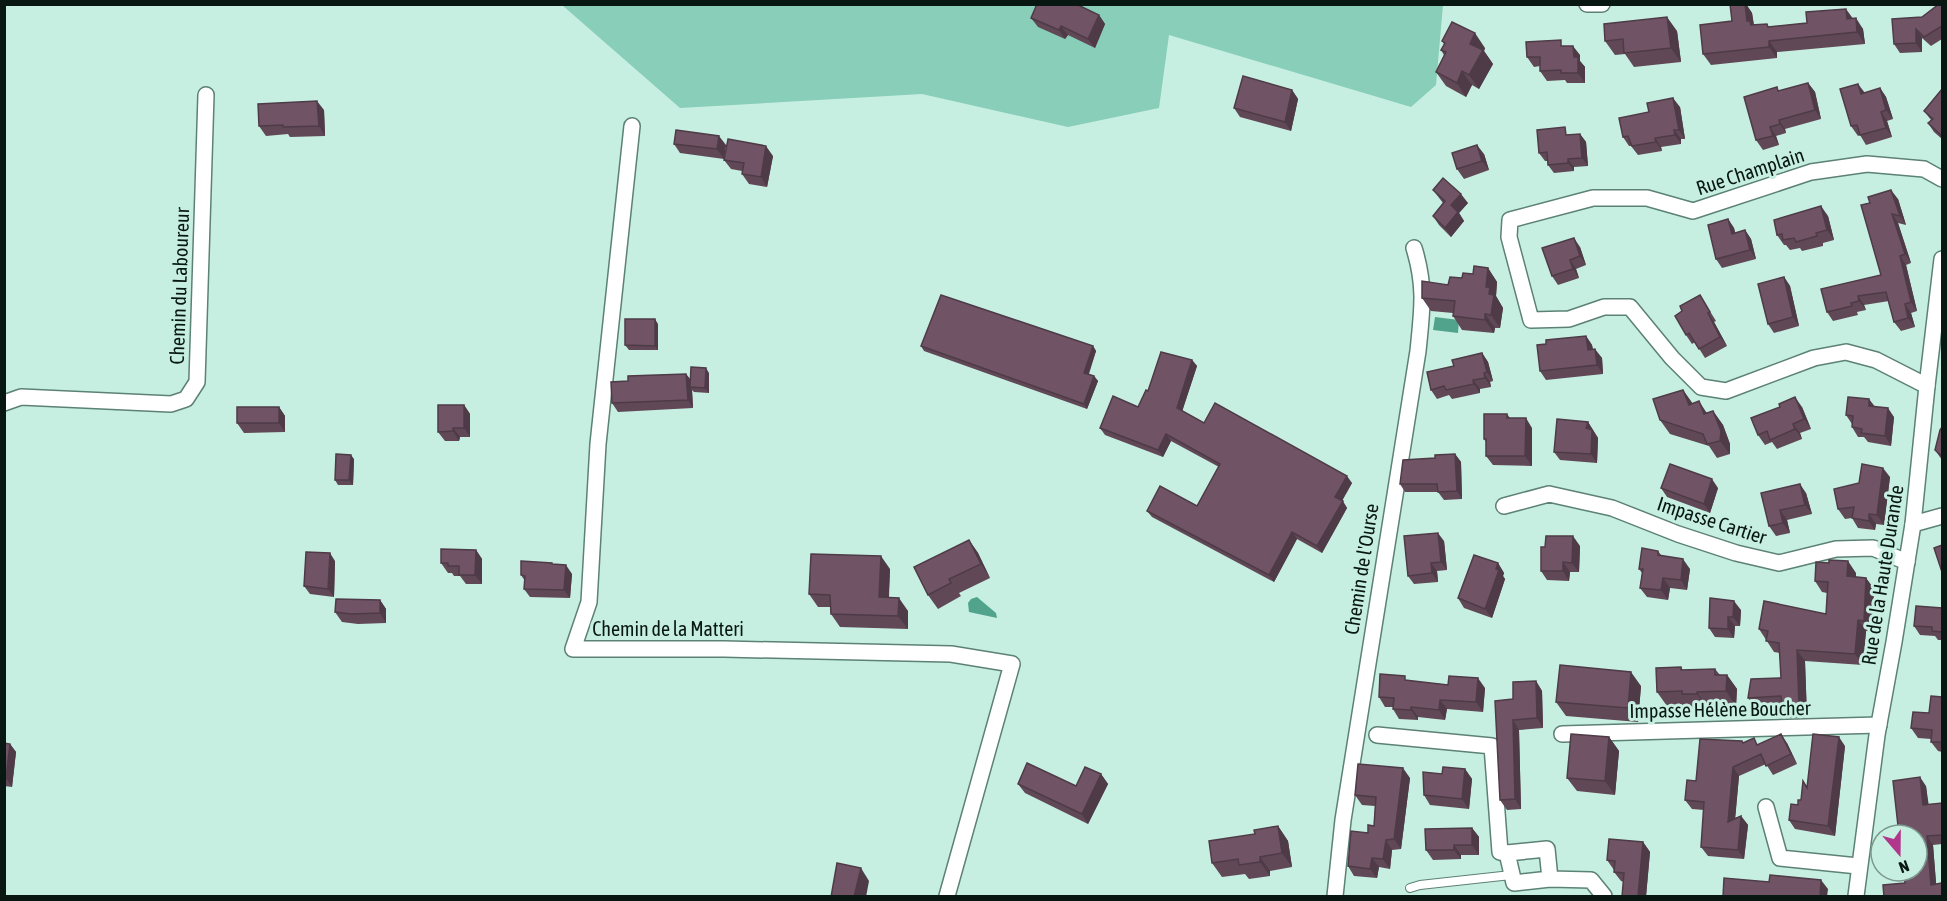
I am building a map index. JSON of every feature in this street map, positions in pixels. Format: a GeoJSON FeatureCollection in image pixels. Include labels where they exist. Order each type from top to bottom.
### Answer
{"type":"FeatureCollection","features":[{"type":"Feature","properties":{"kind":"street"},"geometry":{"type":"LineString","coordinates":[[1587,4],[1602,4]]}},
{"type":"Feature","properties":{"kind":"street","name":"Chemin du Laboureur"},"geometry":{"type":"LineString","coordinates":[[4,403],[21,397],[171,404],[186,399],[197,382],[206,95]]}},
{"type":"Feature","properties":{"kind":"street","name":"Chemin de la Matteri"},"geometry":{"type":"LineString","coordinates":[[632,126],[598,444],[589,602],[573,649],[724,649],[951,654],[1012,664],[947,897]]}},
{"type":"Feature","properties":{"kind":"street","name":"Rue Champlain"},"geometry":{"type":"LineString","coordinates":[[1927,386],[1876,360],[1846,352],[1814,358],[1726,391],[1701,387],[1672,358],[1630,307],[1604,307],[1569,318],[1531,320],[1509,237],[1510,220],[1593,198],[1647,198],[1693,211],[1811,172],[1867,164],[1924,168],[1942,179]]}},
{"type":"Feature","properties":{"kind":"street","name":"Chemin de l'Ourse"},"geometry":{"type":"LineString","coordinates":[[1335,897],[1343,820],[1418,351],[1423,296],[1421,273],[1414,248]]}},
{"type":"Feature","properties":{"kind":"street","name":"Rue de la Haute Durande"},"geometry":{"type":"LineString","coordinates":[[1856,897],[1858,866],[1879,725],[1913,524],[1942,259]]}},
{"type":"Feature","properties":{"kind":"street","name":"Impasse Cartier"},"geometry":{"type":"LineString","coordinates":[[1504,506],[1549,494],[1612,508],[1678,534],[1736,553],[1779,563],[1836,549],[1873,548],[1907,562]]}},
{"type":"Feature","properties":{"kind":"street"},"geometry":{"type":"LineString","coordinates":[[1913,524],[1942,516]]}},
{"type":"Feature","properties":{"kind":"street","name":"Impasse Hélène Boucher"},"geometry":{"type":"LineString","coordinates":[[1562,734],[1879,725]]}},
{"type":"Feature","properties":{"kind":"street"},"geometry":{"type":"LineString","coordinates":[[1377,735],[1492,746],[1500,852],[1547,849],[1550,879]]}},
{"type":"Feature","properties":{"kind":"street"},"geometry":{"type":"LineString","coordinates":[[1766,807],[1780,858],[1858,866]]}},
{"type":"Feature","properties":{"kind":"street"},"geometry":{"type":"LineString","coordinates":[[1508,853],[1514,884],[1550,879],[1591,880],[1604,897]]}},
{"type":"Feature","properties":{"kind":"lane"},"geometry":{"type":"LineString","coordinates":[[1410,888],[1511,875]]}},
{"type":"Feature","properties":{"kind":"shaded area"},"geometry":{"type":"Polygon","coordinates":[[[562,5],[1443,5],[1436,85],[1411,107],[1169,35],[1159,108],[1068,127],[922,94],[680,108],[562,5]]]}},
{"type":"Feature","properties":{"kind":"shaded area"},"geometry":{"type":"Polygon","coordinates":[[[1435,317],[1459,320],[1458,333],[1433,330],[1435,317]]]}},
{"type":"Feature","properties":{"kind":"shaded area"},"geometry":{"type":"Polygon","coordinates":[[[977,597],[996,613],[997,618],[969,612],[968,603],[977,597]]]}},
{"type":"Feature","properties":{"kind":"building"},"geometry":{"type":"Polygon","coordinates":[[[1037,4],[1076,4],[1099,15],[1088,39],[1061,26],[1059,30],[1031,18],[1037,4]]]}},
{"type":"Feature","properties":{"kind":"building"},"geometry":{"type":"Polygon","coordinates":[[[1730,4],[1745,4],[1747,21],[1750,21],[1751,25],[1767,24],[1768,27],[1807,23],[1806,12],[1846,9],[1847,19],[1856,18],[1857,32],[1769,41],[1769,47],[1703,54],[1700,25],[1732,21],[1730,4]]]}},
{"type":"Feature","properties":{"kind":"building"},"geometry":{"type":"Polygon","coordinates":[[[1942,4],[1942,26],[1924,37],[1916,29],[1916,43],[1894,44],[1892,19],[1922,17],[1942,4]]]}},
{"type":"Feature","properties":{"kind":"building"},"geometry":{"type":"Polygon","coordinates":[[[1667,17],[1671,48],[1624,53],[1623,39],[1605,41],[1604,24],[1667,17]]]}},
{"type":"Feature","properties":{"kind":"building"},"geometry":{"type":"Polygon","coordinates":[[[1452,22],[1475,33],[1470,44],[1483,50],[1469,75],[1462,71],[1457,83],[1436,72],[1446,52],[1441,50],[1445,43],[1442,41],[1452,22]]]}},
{"type":"Feature","properties":{"kind":"building"},"geometry":{"type":"Polygon","coordinates":[[[1561,40],[1561,46],[1573,46],[1574,57],[1578,57],[1578,73],[1561,73],[1561,70],[1540,71],[1540,57],[1527,57],[1526,42],[1561,40]]]}},
{"type":"Feature","properties":{"kind":"building"},"geometry":{"type":"Polygon","coordinates":[[[1243,76],[1292,90],[1285,122],[1234,108],[1243,76]]]}},
{"type":"Feature","properties":{"kind":"building"},"geometry":{"type":"Polygon","coordinates":[[[1808,83],[1815,110],[1779,120],[1780,124],[1770,127],[1773,136],[1756,140],[1744,97],[1777,87],[1778,91],[1808,83]]]}},
{"type":"Feature","properties":{"kind":"building"},"geometry":{"type":"Polygon","coordinates":[[[1858,84],[1861,94],[1880,88],[1886,110],[1881,112],[1886,128],[1860,135],[1857,125],[1851,126],[1840,89],[1858,84]]]}},
{"type":"Feature","properties":{"kind":"building"},"geometry":{"type":"Polygon","coordinates":[[[1942,89],[1942,136],[1928,123],[1933,119],[1924,111],[1942,89]]]}},
{"type":"Feature","properties":{"kind":"building"},"geometry":{"type":"Polygon","coordinates":[[[1673,98],[1679,130],[1674,130],[1675,135],[1655,138],[1656,142],[1632,146],[1628,136],[1623,137],[1619,118],[1649,112],[1647,103],[1673,98]]]}},
{"type":"Feature","properties":{"kind":"building"},"geometry":{"type":"Polygon","coordinates":[[[317,101],[319,126],[259,126],[258,104],[317,101]]]}},
{"type":"Feature","properties":{"kind":"building"},"geometry":{"type":"Polygon","coordinates":[[[1565,127],[1566,135],[1580,134],[1582,158],[1568,159],[1568,163],[1548,165],[1547,152],[1539,153],[1537,130],[1565,127]]]}},
{"type":"Feature","properties":{"kind":"building"},"geometry":{"type":"Polygon","coordinates":[[[676,130],[719,136],[717,149],[674,144],[676,130]]]}},
{"type":"Feature","properties":{"kind":"building"},"geometry":{"type":"Polygon","coordinates":[[[728,139],[766,146],[761,177],[742,174],[744,163],[724,160],[728,139]]]}},
{"type":"Feature","properties":{"kind":"building"},"geometry":{"type":"Polygon","coordinates":[[[1477,145],[1482,161],[1457,169],[1452,153],[1477,145]]]}},
{"type":"Feature","properties":{"kind":"building"},"geometry":{"type":"Polygon","coordinates":[[[1443,178],[1461,194],[1451,205],[1458,212],[1445,228],[1433,216],[1445,201],[1433,190],[1443,178]]]}},
{"type":"Feature","properties":{"kind":"building"},"geometry":{"type":"Polygon","coordinates":[[[1891,190],[1900,216],[1892,214],[1905,254],[1900,256],[1911,302],[1905,304],[1908,318],[1894,322],[1886,292],[1858,296],[1859,301],[1851,303],[1852,306],[1827,312],[1821,289],[1881,275],[1861,205],[1870,203],[1868,197],[1891,190]]]}},
{"type":"Feature","properties":{"kind":"building"},"geometry":{"type":"Polygon","coordinates":[[[1821,206],[1827,230],[1816,233],[1817,236],[1796,242],[1794,238],[1783,240],[1782,234],[1777,235],[1774,220],[1821,206]]]}},
{"type":"Feature","properties":{"kind":"building"},"geometry":{"type":"Polygon","coordinates":[[[1728,219],[1732,234],[1745,230],[1750,250],[1716,259],[1708,225],[1728,219]]]}},
{"type":"Feature","properties":{"kind":"building"},"geometry":{"type":"Polygon","coordinates":[[[1574,238],[1580,256],[1570,260],[1573,269],[1552,276],[1542,248],[1574,238]]]}},
{"type":"Feature","properties":{"kind":"building"},"geometry":{"type":"Polygon","coordinates":[[[1474,266],[1488,268],[1486,287],[1490,287],[1489,294],[1494,295],[1491,315],[1485,314],[1485,320],[1453,316],[1455,301],[1422,298],[1422,281],[1448,285],[1450,277],[1462,278],[1463,273],[1473,274],[1474,266]]]}},
{"type":"Feature","properties":{"kind":"building"},"geometry":{"type":"Polygon","coordinates":[[[1784,277],[1793,317],[1768,324],[1758,284],[1784,277]]]}},
{"type":"Feature","properties":{"kind":"building"},"geometry":{"type":"Polygon","coordinates":[[[941,295],[1093,346],[1084,373],[1094,376],[1084,404],[921,346],[941,295]]]}},
{"type":"Feature","properties":{"kind":"building"},"geometry":{"type":"Polygon","coordinates":[[[1700,295],[1720,337],[1699,349],[1689,333],[1686,335],[1675,316],[1682,311],[1680,306],[1700,295]]]}},
{"type":"Feature","properties":{"kind":"building"},"geometry":{"type":"Polygon","coordinates":[[[625,319],[655,319],[655,346],[625,345],[625,319]]]}},
{"type":"Feature","properties":{"kind":"building"},"geometry":{"type":"Polygon","coordinates":[[[1586,336],[1588,350],[1595,349],[1597,365],[1540,371],[1537,345],[1546,344],[1546,340],[1586,336]]]}},
{"type":"Feature","properties":{"kind":"building"},"geometry":{"type":"Polygon","coordinates":[[[1161,352],[1192,360],[1177,408],[1204,423],[1215,403],[1347,476],[1335,497],[1343,501],[1317,546],[1292,532],[1269,575],[1147,511],[1160,486],[1197,506],[1220,464],[1166,434],[1158,450],[1100,428],[1113,396],[1138,407],[1146,390],[1148,391],[1161,352]]]}},
{"type":"Feature","properties":{"kind":"building"},"geometry":{"type":"Polygon","coordinates":[[[1482,353],[1487,372],[1484,373],[1485,378],[1473,380],[1474,384],[1446,390],[1444,386],[1431,390],[1427,372],[1454,366],[1452,360],[1482,353]]]}},
{"type":"Feature","properties":{"kind":"building"},"geometry":{"type":"Polygon","coordinates":[[[691,367],[706,368],[705,388],[690,387],[691,367]]]}},
{"type":"Feature","properties":{"kind":"building"},"geometry":{"type":"Polygon","coordinates":[[[686,374],[688,400],[612,403],[611,382],[628,381],[628,376],[686,374]]]}},
{"type":"Feature","properties":{"kind":"building"},"geometry":{"type":"Polygon","coordinates":[[[1683,390],[1689,405],[1699,401],[1704,414],[1713,411],[1721,431],[1720,441],[1707,444],[1703,434],[1660,420],[1653,399],[1683,390]]]}},
{"type":"Feature","properties":{"kind":"building"},"geometry":{"type":"Polygon","coordinates":[[[1795,397],[1804,419],[1793,424],[1795,429],[1770,440],[1767,431],[1758,435],[1751,418],[1780,407],[1779,404],[1795,397]]]}},
{"type":"Feature","properties":{"kind":"building"},"geometry":{"type":"Polygon","coordinates":[[[1848,397],[1869,399],[1869,406],[1888,408],[1885,436],[1861,433],[1862,429],[1852,427],[1853,416],[1846,415],[1848,397]]]}},
{"type":"Feature","properties":{"kind":"building"},"geometry":{"type":"Polygon","coordinates":[[[438,405],[464,405],[464,428],[438,432],[438,405]]]}},
{"type":"Feature","properties":{"kind":"building"},"geometry":{"type":"Polygon","coordinates":[[[237,407],[279,407],[279,423],[237,423],[237,407]]]}},
{"type":"Feature","properties":{"kind":"building"},"geometry":{"type":"Polygon","coordinates":[[[1484,414],[1507,414],[1507,418],[1526,418],[1525,456],[1486,456],[1484,414]]]}},
{"type":"Feature","properties":{"kind":"building"},"geometry":{"type":"Polygon","coordinates":[[[1557,419],[1588,422],[1586,428],[1592,430],[1591,454],[1554,452],[1557,419]]]}},
{"type":"Feature","properties":{"kind":"building"},"geometry":{"type":"Polygon","coordinates":[[[1942,427],[1942,456],[1935,450],[1942,427]]]}},
{"type":"Feature","properties":{"kind":"building"},"geometry":{"type":"Polygon","coordinates":[[[336,454],[351,455],[349,480],[335,480],[336,454]]]}},
{"type":"Feature","properties":{"kind":"building"},"geometry":{"type":"Polygon","coordinates":[[[1455,454],[1457,491],[1438,492],[1437,484],[1400,484],[1403,460],[1455,454]]]}},
{"type":"Feature","properties":{"kind":"building"},"geometry":{"type":"Polygon","coordinates":[[[1670,464],[1712,479],[1704,504],[1661,488],[1670,464]]]}},
{"type":"Feature","properties":{"kind":"building"},"geometry":{"type":"Polygon","coordinates":[[[1862,464],[1883,468],[1877,515],[1869,514],[1869,521],[1852,518],[1854,507],[1838,509],[1834,489],[1859,483],[1862,464]]]}},
{"type":"Feature","properties":{"kind":"building"},"geometry":{"type":"Polygon","coordinates":[[[1800,484],[1805,505],[1780,510],[1783,523],[1769,526],[1761,493],[1800,484]]]}},
{"type":"Feature","properties":{"kind":"building"},"geometry":{"type":"Polygon","coordinates":[[[1438,533],[1441,562],[1431,563],[1432,573],[1408,576],[1404,536],[1438,533]]]}},
{"type":"Feature","properties":{"kind":"building"},"geometry":{"type":"Polygon","coordinates":[[[1546,536],[1573,536],[1572,563],[1563,562],[1563,571],[1541,571],[1541,547],[1545,547],[1546,536]]]}},
{"type":"Feature","properties":{"kind":"building"},"geometry":{"type":"Polygon","coordinates":[[[969,540],[981,564],[949,579],[951,583],[928,595],[914,567],[969,540]]]}},
{"type":"Feature","properties":{"kind":"building"},"geometry":{"type":"Polygon","coordinates":[[[1942,545],[1942,572],[1934,548],[1942,545]]]}},
{"type":"Feature","properties":{"kind":"building"},"geometry":{"type":"Polygon","coordinates":[[[1642,548],[1658,551],[1658,555],[1683,559],[1681,580],[1663,578],[1661,590],[1640,588],[1643,569],[1639,569],[1642,548]]]}},
{"type":"Feature","properties":{"kind":"building"},"geometry":{"type":"Polygon","coordinates":[[[441,549],[476,550],[475,575],[459,575],[459,566],[448,566],[448,563],[441,563],[441,549]]]}},
{"type":"Feature","properties":{"kind":"building"},"geometry":{"type":"Polygon","coordinates":[[[306,552],[330,553],[328,589],[304,586],[306,552]]]}},
{"type":"Feature","properties":{"kind":"building"},"geometry":{"type":"Polygon","coordinates":[[[811,554],[881,556],[879,597],[899,598],[898,616],[831,614],[830,595],[809,594],[811,554]]]}},
{"type":"Feature","properties":{"kind":"building"},"geometry":{"type":"Polygon","coordinates":[[[1474,555],[1498,563],[1496,569],[1499,570],[1485,609],[1458,598],[1474,555]]]}},
{"type":"Feature","properties":{"kind":"building"},"geometry":{"type":"Polygon","coordinates":[[[1829,560],[1848,561],[1847,576],[1866,578],[1864,621],[1858,620],[1855,654],[1797,650],[1799,706],[1782,707],[1781,696],[1748,698],[1751,679],[1781,678],[1779,643],[1766,641],[1768,631],[1759,629],[1764,601],[1826,614],[1828,582],[1815,581],[1816,562],[1829,563],[1829,560]]]}},
{"type":"Feature","properties":{"kind":"building"},"geometry":{"type":"Polygon","coordinates":[[[521,561],[566,565],[564,590],[524,589],[525,576],[521,575],[521,561]]]}},
{"type":"Feature","properties":{"kind":"building"},"geometry":{"type":"Polygon","coordinates":[[[1710,598],[1734,601],[1733,617],[1728,617],[1728,629],[1709,628],[1710,598]]]}},
{"type":"Feature","properties":{"kind":"building"},"geometry":{"type":"Polygon","coordinates":[[[336,599],[380,600],[380,613],[335,612],[336,599]]]}},
{"type":"Feature","properties":{"kind":"building"},"geometry":{"type":"Polygon","coordinates":[[[1916,606],[1942,608],[1942,632],[1932,631],[1932,627],[1914,626],[1916,606]]]}},
{"type":"Feature","properties":{"kind":"building"},"geometry":{"type":"Polygon","coordinates":[[[1560,665],[1631,672],[1628,708],[1556,702],[1560,665]]]}},
{"type":"Feature","properties":{"kind":"building"},"geometry":{"type":"Polygon","coordinates":[[[1681,667],[1681,670],[1715,669],[1715,675],[1727,675],[1726,691],[1697,692],[1697,694],[1682,694],[1682,691],[1657,692],[1656,668],[1681,667]]]}},
{"type":"Feature","properties":{"kind":"building"},"geometry":{"type":"Polygon","coordinates":[[[1380,674],[1405,676],[1405,680],[1448,685],[1449,676],[1478,678],[1476,702],[1440,700],[1439,710],[1411,707],[1411,710],[1393,709],[1394,698],[1379,697],[1380,674]]]}},
{"type":"Feature","properties":{"kind":"building"},"geometry":{"type":"Polygon","coordinates":[[[1536,681],[1537,718],[1513,720],[1515,799],[1500,800],[1495,701],[1513,699],[1513,682],[1536,681]]]}},
{"type":"Feature","properties":{"kind":"building"},"geometry":{"type":"Polygon","coordinates":[[[1931,696],[1942,697],[1942,742],[1931,742],[1932,730],[1911,728],[1913,712],[1929,713],[1931,696]]]}},
{"type":"Feature","properties":{"kind":"building"},"geometry":{"type":"Polygon","coordinates":[[[1571,734],[1609,737],[1605,781],[1567,778],[1571,734]]]}},
{"type":"Feature","properties":{"kind":"building"},"geometry":{"type":"Polygon","coordinates":[[[1781,734],[1791,754],[1766,766],[1761,754],[1733,767],[1728,822],[1741,816],[1738,850],[1701,847],[1704,802],[1685,800],[1687,780],[1696,781],[1700,739],[1742,741],[1743,743],[1754,738],[1757,745],[1781,734]]]}},
{"type":"Feature","properties":{"kind":"building"},"geometry":{"type":"Polygon","coordinates":[[[1813,734],[1839,737],[1828,826],[1789,820],[1791,804],[1798,805],[1798,800],[1801,800],[1803,781],[1807,788],[1813,734]]]}},
{"type":"Feature","properties":{"kind":"building"},"geometry":{"type":"Polygon","coordinates":[[[4,743],[10,744],[6,778],[4,778],[4,743]]]}},
{"type":"Feature","properties":{"kind":"building"},"geometry":{"type":"Polygon","coordinates":[[[1027,763],[1076,786],[1085,767],[1101,774],[1082,814],[1018,784],[1027,763]]]}},
{"type":"Feature","properties":{"kind":"building"},"geometry":{"type":"Polygon","coordinates":[[[1358,764],[1403,768],[1394,839],[1386,840],[1383,859],[1372,858],[1370,869],[1348,866],[1351,831],[1368,833],[1368,825],[1374,826],[1376,797],[1355,795],[1358,764]]]}},
{"type":"Feature","properties":{"kind":"building"},"geometry":{"type":"Polygon","coordinates":[[[1443,767],[1465,769],[1462,799],[1424,795],[1423,772],[1442,774],[1443,767]]]}},
{"type":"Feature","properties":{"kind":"building"},"geometry":{"type":"Polygon","coordinates":[[[1920,777],[1923,805],[1942,803],[1942,835],[1929,836],[1929,823],[1898,823],[1893,781],[1920,777]]]}},
{"type":"Feature","properties":{"kind":"building"},"geometry":{"type":"Polygon","coordinates":[[[1278,826],[1282,853],[1260,857],[1260,862],[1239,865],[1238,859],[1212,863],[1209,841],[1255,834],[1254,830],[1278,826]]]}},
{"type":"Feature","properties":{"kind":"building"},"geometry":{"type":"Polygon","coordinates":[[[1472,828],[1472,845],[1454,845],[1454,850],[1426,850],[1425,829],[1472,828]]]}},
{"type":"Feature","properties":{"kind":"building"},"geometry":{"type":"Polygon","coordinates":[[[1609,839],[1643,842],[1638,896],[1646,897],[1622,897],[1624,873],[1614,872],[1615,861],[1607,860],[1609,839]]]}},
{"type":"Feature","properties":{"kind":"building"},"geometry":{"type":"Polygon","coordinates":[[[1929,860],[1931,885],[1942,883],[1942,897],[1884,897],[1883,885],[1929,883],[1929,860]]]}},
{"type":"Feature","properties":{"kind":"building"},"geometry":{"type":"Polygon","coordinates":[[[837,863],[861,868],[854,897],[831,897],[837,863]]]}},
{"type":"Feature","properties":{"kind":"building"},"geometry":{"type":"Polygon","coordinates":[[[1770,875],[1821,880],[1820,897],[1723,897],[1724,878],[1769,882],[1770,875]]]}}]}
